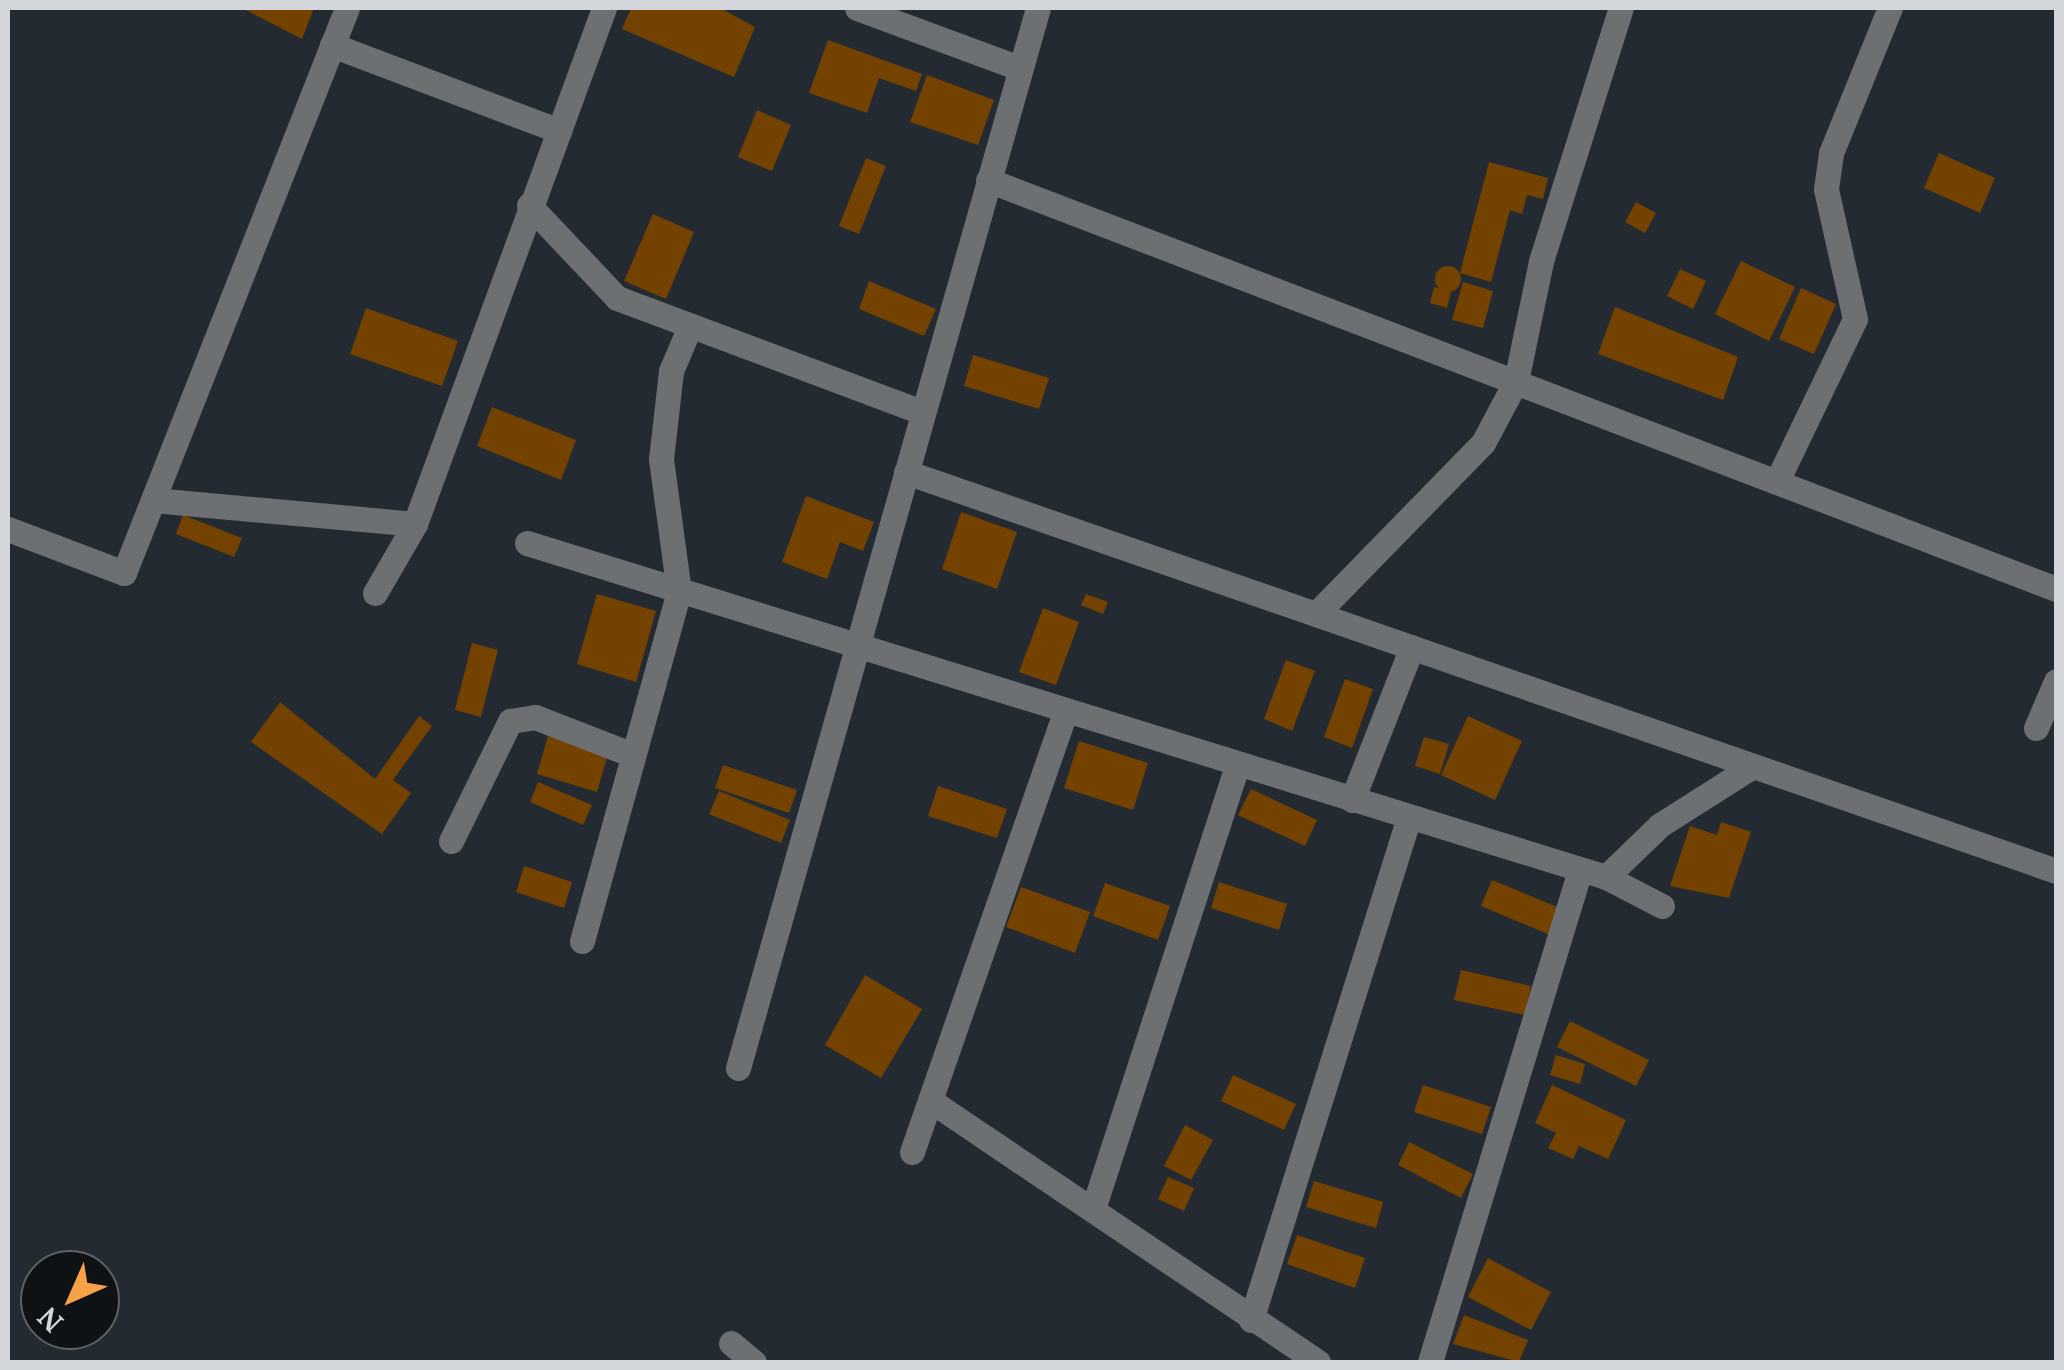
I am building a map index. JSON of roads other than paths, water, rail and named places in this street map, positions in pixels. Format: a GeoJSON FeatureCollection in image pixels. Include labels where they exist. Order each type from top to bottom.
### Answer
{"type":"FeatureCollection","features":[{"type":"Feature","properties":{"kind":"street"},"geometry":{"type":"LineString","coordinates":[[8,529],[124,573],[347,8]]}},
{"type":"Feature","properties":{"kind":"street"},"geometry":{"type":"LineString","coordinates":[[376,593],[416,524],[604,8]]}},
{"type":"Feature","properties":{"kind":"street"},"geometry":{"type":"LineString","coordinates":[[857,8],[1019,68]]}},
{"type":"Feature","properties":{"kind":"street"},"geometry":{"type":"LineString","coordinates":[[738,1068],[1038,8]]}},
{"type":"Feature","properties":{"kind":"street"},"geometry":{"type":"LineString","coordinates":[[1316,614],[1484,443],[1516,382],[1541,261],[1621,8]]}},
{"type":"Feature","properties":{"kind":"street"},"geometry":{"type":"LineString","coordinates":[[1777,481],[1854,319],[1826,189],[1831,153],[1890,8]]}},
{"type":"Feature","properties":{"kind":"street"},"geometry":{"type":"LineString","coordinates":[[332,46],[558,131]]}},
{"type":"Feature","properties":{"kind":"street"},"geometry":{"type":"LineString","coordinates":[[988,180],[1345,314],[1415,350],[1516,382],[2056,589]]}},
{"type":"Feature","properties":{"kind":"street"},"geometry":{"type":"LineString","coordinates":[[529,206],[617,298],[688,330],[922,412]]}},
{"type":"Feature","properties":{"kind":"street"},"geometry":{"type":"LineString","coordinates":[[582,940],[679,592],[661,459],[671,370],[688,330]]}},
{"type":"Feature","properties":{"kind":"street"},"geometry":{"type":"LineString","coordinates":[[906,472],[2056,871]]}},
{"type":"Feature","properties":{"kind":"street"},"geometry":{"type":"LineString","coordinates":[[152,500],[416,524]]}},
{"type":"Feature","properties":{"kind":"street"},"geometry":{"type":"LineString","coordinates":[[527,543],[856,649],[1606,878],[1662,906]]}},
{"type":"Feature","properties":{"kind":"street"},"geometry":{"type":"LineString","coordinates":[[1352,800],[1412,647]]}},
{"type":"Feature","properties":{"kind":"street"},"geometry":{"type":"LineString","coordinates":[[2036,728],[2056,681]]}},
{"type":"Feature","properties":{"kind":"street"},"geometry":{"type":"LineString","coordinates":[[912,1152],[934,1103],[1065,712]]}},
{"type":"Feature","properties":{"kind":"street"},"geometry":{"type":"LineString","coordinates":[[451,841],[510,721],[535,717],[634,755]]}},
{"type":"Feature","properties":{"kind":"street"},"geometry":{"type":"LineString","coordinates":[[1094,1206],[1237,765]]}},
{"type":"Feature","properties":{"kind":"street"},"geometry":{"type":"LineString","coordinates":[[1606,878],[1660,825],[1753,766]]}},
{"type":"Feature","properties":{"kind":"street"},"geometry":{"type":"LineString","coordinates":[[1251,1320],[1409,818]]}},
{"type":"Feature","properties":{"kind":"street"},"geometry":{"type":"LineString","coordinates":[[1430,1362],[1580,870]]}},
{"type":"Feature","properties":{"kind":"street"},"geometry":{"type":"LineString","coordinates":[[934,1103],[1094,1206],[1251,1320],[1318,1362]]}},
{"type":"Feature","properties":{"kind":"street"},"geometry":{"type":"LineString","coordinates":[[731,1343],[754,1362]]}}]}
